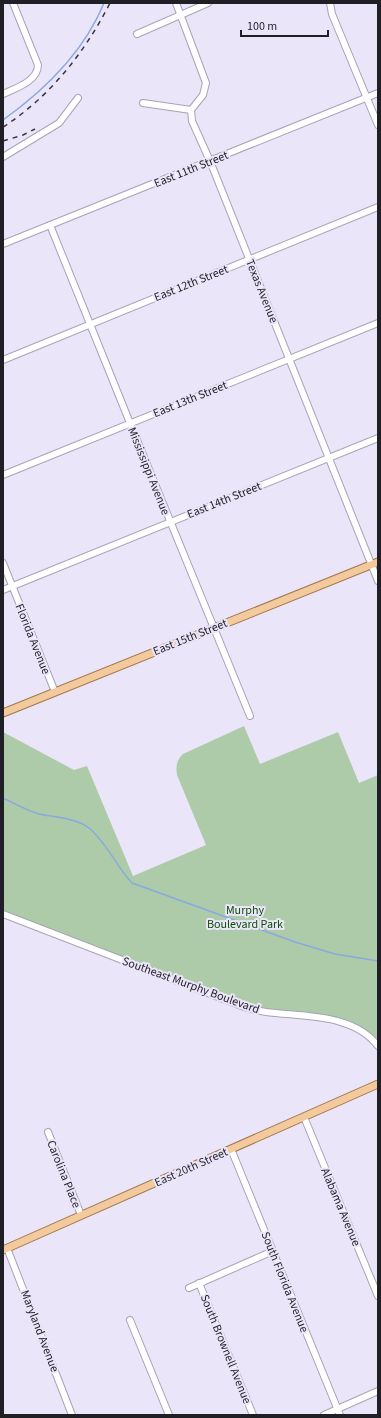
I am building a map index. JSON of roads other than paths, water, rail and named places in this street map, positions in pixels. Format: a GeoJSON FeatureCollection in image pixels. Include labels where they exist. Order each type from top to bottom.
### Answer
{"type":"FeatureCollection","features":[{"type":"Feature","properties":{"kind":"main road","name":"East 15th Street"},"geometry":{"type":"LineString","coordinates":[[3,713],[375,563]]}},
{"type":"Feature","properties":{"kind":"main road","name":"East 20th Street"},"geometry":{"type":"LineString","coordinates":[[5,1249],[378,1084]]}},
{"type":"Feature","properties":{"kind":"street"},"geometry":{"type":"LineString","coordinates":[[3,94],[31,79],[38,69],[38,65],[13,3]]}},
{"type":"Feature","properties":{"kind":"street"},"geometry":{"type":"LineString","coordinates":[[143,103],[191,110],[203,95],[206,83],[176,3]]}},
{"type":"Feature","properties":{"kind":"street"},"geometry":{"type":"LineString","coordinates":[[137,34],[208,3]]}},
{"type":"Feature","properties":{"kind":"street"},"geometry":{"type":"LineString","coordinates":[[330,3],[332,14],[378,125]]}},
{"type":"Feature","properties":{"kind":"street","name":"East 11th Street"},"geometry":{"type":"LineString","coordinates":[[4,242],[50,225],[378,93]]}},
{"type":"Feature","properties":{"kind":"street"},"geometry":{"type":"LineString","coordinates":[[3,157],[58,123],[78,98]]}},
{"type":"Feature","properties":{"kind":"street","name":"Texas Avenue"},"geometry":{"type":"LineString","coordinates":[[191,110],[192,121],[210,161],[328,458],[375,563],[378,581]]}},
{"type":"Feature","properties":{"kind":"street","name":"East 12th Street"},"geometry":{"type":"LineString","coordinates":[[3,360],[378,207]]}},
{"type":"Feature","properties":{"kind":"street","name":"Mississippi Avenue"},"geometry":{"type":"LineString","coordinates":[[50,225],[250,716]]}},
{"type":"Feature","properties":{"kind":"street","name":"East 13th Street"},"geometry":{"type":"LineString","coordinates":[[3,475],[378,323]]}},
{"type":"Feature","properties":{"kind":"street","name":"East 14th Street"},"geometry":{"type":"LineString","coordinates":[[3,590],[170,521],[378,438]]}},
{"type":"Feature","properties":{"kind":"street","name":"Florida Avenue"},"geometry":{"type":"LineString","coordinates":[[3,563],[55,692]]}},
{"type":"Feature","properties":{"kind":"street","name":"Southeast Murphy Boulevard"},"geometry":{"type":"LineString","coordinates":[[3,914],[244,1007],[263,1012],[324,1019],[348,1024],[362,1031],[378,1046]]}},
{"type":"Feature","properties":{"kind":"street","name":"Alabama Avenue"},"geometry":{"type":"LineString","coordinates":[[304,1117],[378,1296]]}},
{"type":"Feature","properties":{"kind":"street","name":"Carolina Place"},"geometry":{"type":"LineString","coordinates":[[48,1132],[81,1215]]}},
{"type":"Feature","properties":{"kind":"street","name":"South Florida Avenue"},"geometry":{"type":"LineString","coordinates":[[231,1149],[338,1412]]}},
{"type":"Feature","properties":{"kind":"street","name":"Maryland Avenue"},"geometry":{"type":"LineString","coordinates":[[5,1249],[72,1415]]}},
{"type":"Feature","properties":{"kind":"street"},"geometry":{"type":"LineString","coordinates":[[189,1288],[273,1251]]}},
{"type":"Feature","properties":{"kind":"street","name":"South Brownell Avenue"},"geometry":{"type":"LineString","coordinates":[[199,1283],[253,1415]]}},
{"type":"Feature","properties":{"kind":"street"},"geometry":{"type":"LineString","coordinates":[[130,1320],[169,1415]]}},
{"type":"Feature","properties":{"kind":"street"},"geometry":{"type":"LineString","coordinates":[[324,1415],[338,1412],[378,1391]]}},
{"type":"Feature","properties":{"kind":"waterway"},"geometry":{"type":"LineString","coordinates":[[3,120],[34,96],[62,69],[86,38],[104,3]]}},
{"type":"Feature","properties":{"kind":"waterway"},"geometry":{"type":"LineString","coordinates":[[3,798],[34,813],[65,818],[78,822],[89,828],[101,841],[132,883],[295,942],[335,954],[378,961]]}},
{"type":"Feature","properties":{"kind":"railway"},"geometry":{"type":"LineString","coordinates":[[3,127],[36,102],[65,72],[78,56],[110,3]]}},
{"type":"Feature","properties":{"kind":"railway"},"geometry":{"type":"LineString","coordinates":[[3,141],[23,135],[35,129]]}},
{"type":"Feature","properties":{"kind":"park label","name":"Murphy Boulevard Park"},"geometry":{"type":"Point","coordinates":[245,917]}}]}
